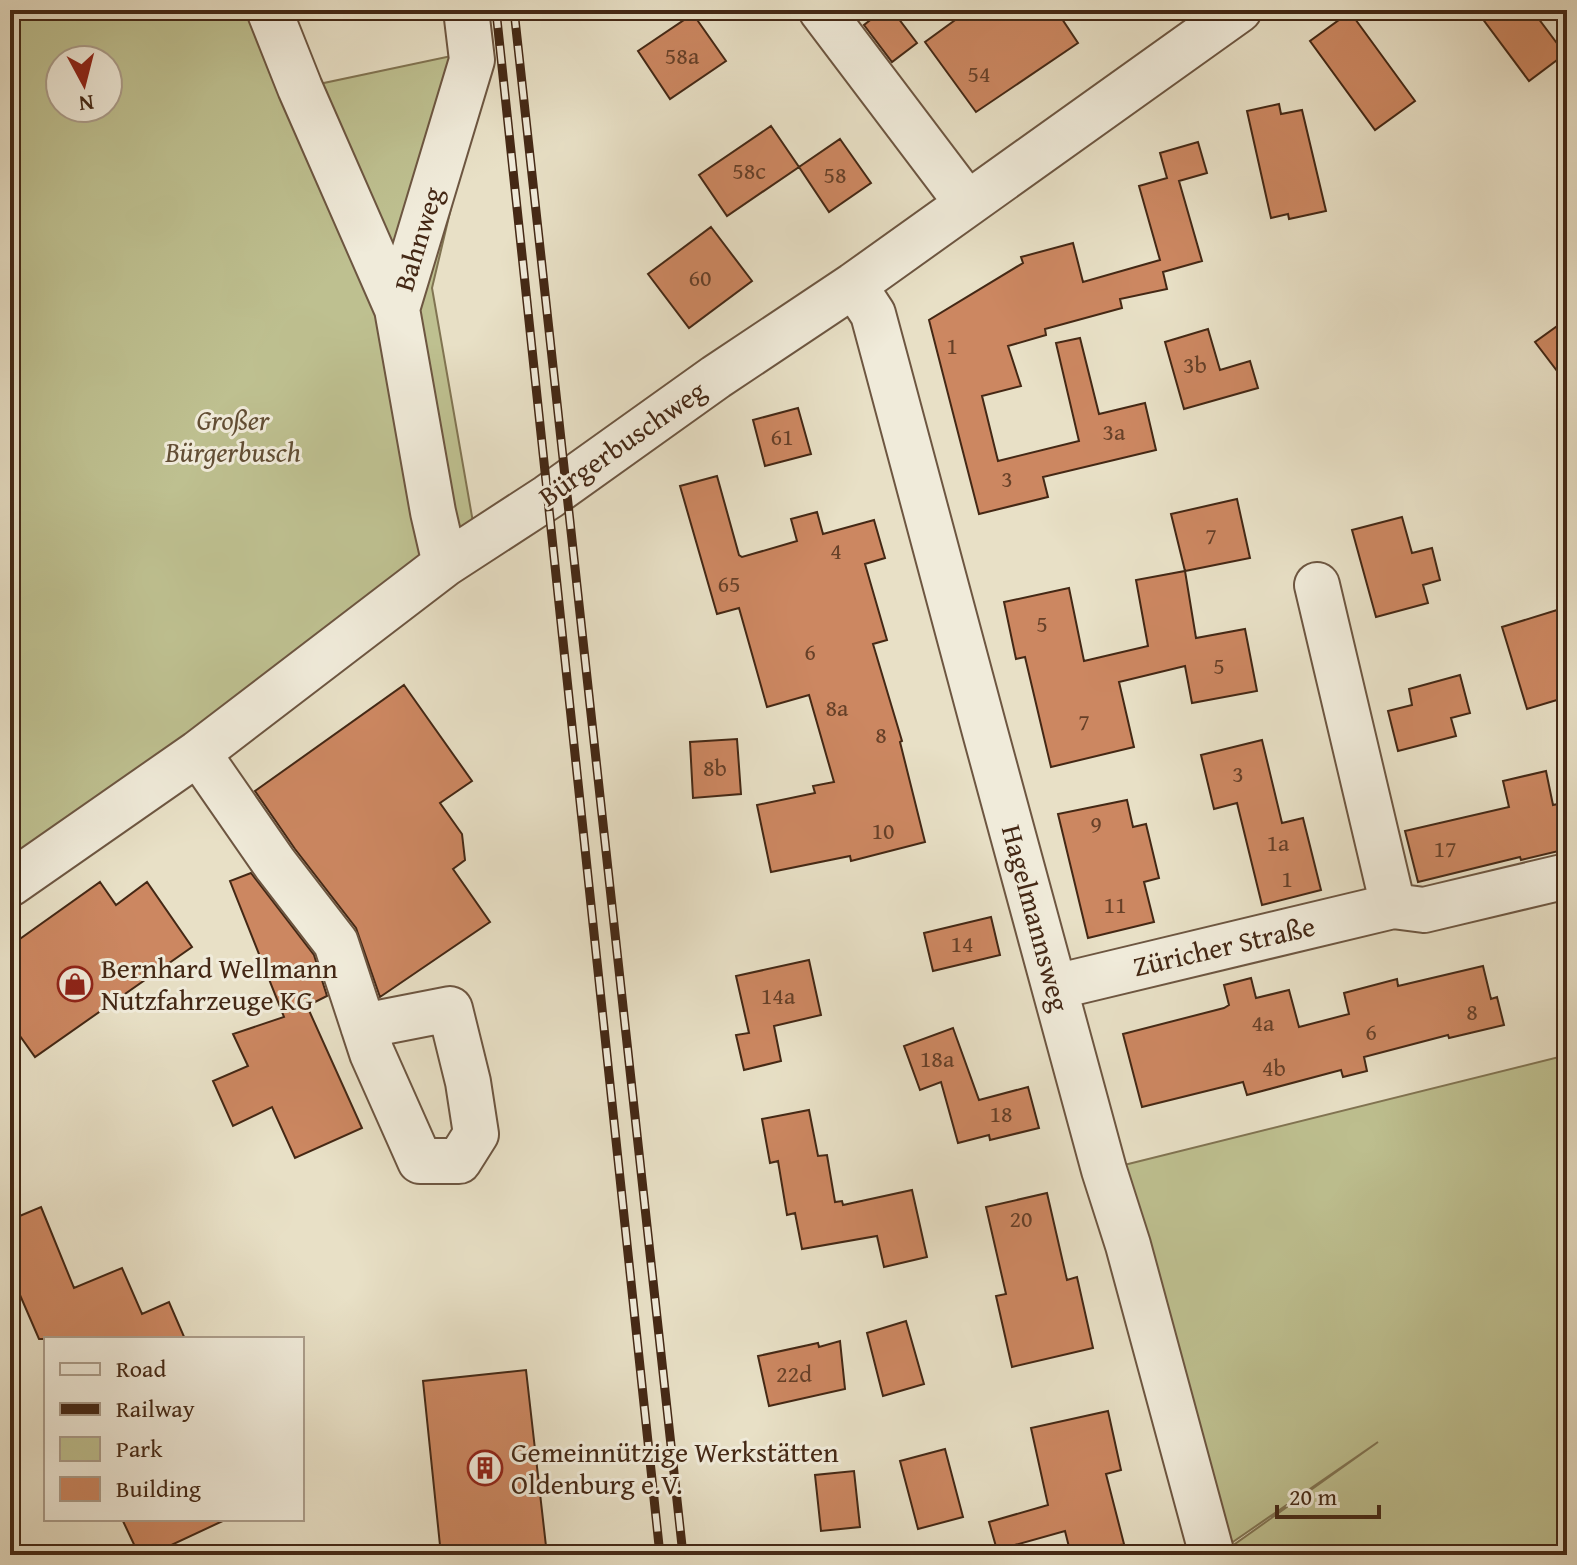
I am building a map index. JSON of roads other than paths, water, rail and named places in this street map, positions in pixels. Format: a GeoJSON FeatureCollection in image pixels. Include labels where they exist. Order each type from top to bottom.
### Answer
{"type":"FeatureCollection","features":[{"type":"Feature","properties":{"kind":"street"},"geometry":{"type":"LineString","coordinates":[[269,10],[397,309]]}},
{"type":"Feature","properties":{"kind":"street","name":"Bahnweg"},"geometry":{"type":"LineString","coordinates":[[445,564],[397,309],[472,60],[466,10]]}},
{"type":"Feature","properties":{"kind":"street"},"geometry":{"type":"LineString","coordinates":[[821,10],[967,203]]}},
{"type":"Feature","properties":{"kind":"street","name":"Bürgerbuschweg"},"geometry":{"type":"LineString","coordinates":[[10,884],[198,753],[445,564],[548,497],[716,377],[854,285],[1239,10]]}},
{"type":"Feature","properties":{"kind":"street","name":"Hagelmannsweg"},"geometry":{"type":"LineString","coordinates":[[854,285],[873,314],[884,353],[1104,1170],[1128,1245],[1212,1555]]}},
{"type":"Feature","properties":{"kind":"street"},"geometry":{"type":"LineString","coordinates":[[1317,585],[1393,906]]}},
{"type":"Feature","properties":{"kind":"street"},"geometry":{"type":"LineString","coordinates":[[198,753],[275,864],[336,943],[363,1026]]}},
{"type":"Feature","properties":{"kind":"street","name":"Züricher Straße"},"geometry":{"type":"LineString","coordinates":[[1055,987],[1393,906],[1424,910],[1567,876]]}},
{"type":"Feature","properties":{"kind":"railway"},"geometry":{"type":"LineString","coordinates":[[496,10],[660,1555]]}},
{"type":"Feature","properties":{"kind":"railway"},"geometry":{"type":"LineString","coordinates":[[514,10],[683,1555]]}},
{"type":"Feature","properties":{"kind":"place","name":"Bernhard Wellmann Nutzfahrzeuge KG"},"geometry":{"type":"Point","coordinates":[75,984]}},
{"type":"Feature","properties":{"kind":"place","name":"Gemeinnützige Werkstätten Oldenburg e.V."},"geometry":{"type":"Point","coordinates":[485,1468]}},
{"type":"Feature","properties":{"kind":"park label","name":"Großer Bürgerbusch"},"geometry":{"type":"Point","coordinates":[233,436]}}]}
